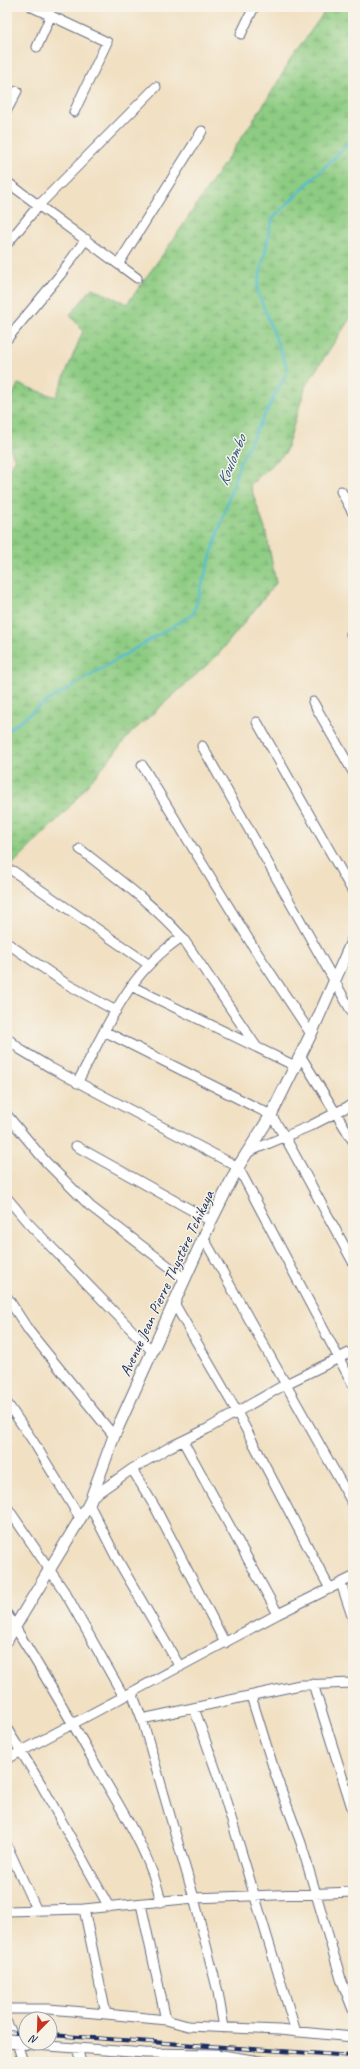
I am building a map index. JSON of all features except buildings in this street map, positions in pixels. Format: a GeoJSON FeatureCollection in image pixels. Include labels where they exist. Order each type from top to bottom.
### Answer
{"type":"FeatureCollection","features":[{"type":"Feature","properties":{"kind":"street"},"geometry":{"type":"LineString","coordinates":[[32,7],[107,42],[74,112]]}},
{"type":"Feature","properties":{"kind":"street"},"geometry":{"type":"LineString","coordinates":[[241,34],[254,7]]}},
{"type":"Feature","properties":{"kind":"street"},"geometry":{"type":"LineString","coordinates":[[37,47],[51,15]]}},
{"type":"Feature","properties":{"kind":"street"},"geometry":{"type":"LineString","coordinates":[[7,244],[38,206],[156,86]]}},
{"type":"Feature","properties":{"kind":"street"},"geometry":{"type":"LineString","coordinates":[[7,110],[17,90]]}},
{"type":"Feature","properties":{"kind":"street"},"geometry":{"type":"LineString","coordinates":[[119,264],[202,131]]}},
{"type":"Feature","properties":{"kind":"street"},"geometry":{"type":"LineString","coordinates":[[7,182],[137,278]]}},
{"type":"Feature","properties":{"kind":"street"},"geometry":{"type":"LineString","coordinates":[[7,339],[50,287],[86,239]]}},
{"type":"Feature","properties":{"kind":"street"},"geometry":{"type":"LineString","coordinates":[[341,491],[353,513]]}},
{"type":"Feature","properties":{"kind":"street"},"geometry":{"type":"LineString","coordinates":[[313,702],[353,772]]}},
{"type":"Feature","properties":{"kind":"street"},"geometry":{"type":"LineString","coordinates":[[257,722],[353,892]]}},
{"type":"Feature","properties":{"kind":"street"},"geometry":{"type":"LineString","coordinates":[[202,746],[353,1014]]}},
{"type":"Feature","properties":{"kind":"street"},"geometry":{"type":"LineString","coordinates":[[142,765],[254,948],[311,1034]]}},
{"type":"Feature","properties":{"kind":"street"},"geometry":{"type":"LineString","coordinates":[[80,849],[149,903],[182,937],[256,1046]]}},
{"type":"Feature","properties":{"kind":"street"},"geometry":{"type":"LineString","coordinates":[[13,871],[148,964]]}},
{"type":"Feature","properties":{"kind":"street"},"geometry":{"type":"LineString","coordinates":[[77,1083],[104,1031],[131,986],[148,964],[168,946],[182,937]]}},
{"type":"Feature","properties":{"kind":"street","name":"Avenue Jean Pierre Thystère Tchikaya"},"geometry":{"type":"LineString","coordinates":[[7,1640],[90,1501],[114,1436],[184,1278],[238,1167],[271,1115],[311,1034],[353,939]]}},
{"type":"Feature","properties":{"kind":"street"},"geometry":{"type":"LineString","coordinates":[[7,943],[65,983],[116,1011]]}},
{"type":"Feature","properties":{"kind":"street"},"geometry":{"type":"LineString","coordinates":[[131,986],[256,1046],[297,1061],[336,1113],[353,1140]]}},
{"type":"Feature","properties":{"kind":"street"},"geometry":{"type":"LineString","coordinates":[[104,1031],[271,1115],[286,1137],[353,1262]]}},
{"type":"Feature","properties":{"kind":"street"},"geometry":{"type":"LineString","coordinates":[[7,1038],[21,1050],[77,1083],[238,1167],[353,1385]]}},
{"type":"Feature","properties":{"kind":"street"},"geometry":{"type":"LineString","coordinates":[[246,1153],[286,1137],[353,1104]]}},
{"type":"Feature","properties":{"kind":"street"},"geometry":{"type":"LineString","coordinates":[[7,1116],[46,1162],[90,1206],[184,1278]]}},
{"type":"Feature","properties":{"kind":"street"},"geometry":{"type":"LineString","coordinates":[[76,1146],[211,1221]]}},
{"type":"Feature","properties":{"kind":"street"},"geometry":{"type":"LineString","coordinates":[[7,1198],[152,1351]]}},
{"type":"Feature","properties":{"kind":"street"},"geometry":{"type":"LineString","coordinates":[[204,1237],[353,1504]]}},
{"type":"Feature","properties":{"kind":"street"},"geometry":{"type":"LineString","coordinates":[[7,1297],[29,1331],[114,1436]]}},
{"type":"Feature","properties":{"kind":"street"},"geometry":{"type":"LineString","coordinates":[[174,1303],[237,1412],[330,1589]]}},
{"type":"Feature","properties":{"kind":"street"},"geometry":{"type":"LineString","coordinates":[[180,1667],[116,1557],[90,1501],[132,1469],[286,1384],[353,1351]]}},
{"type":"Feature","properties":{"kind":"street"},"geometry":{"type":"LineString","coordinates":[[7,1403],[33,1441],[80,1518]]}},
{"type":"Feature","properties":{"kind":"street"},"geometry":{"type":"LineString","coordinates":[[183,1441],[278,1614]]}},
{"type":"Feature","properties":{"kind":"street"},"geometry":{"type":"LineString","coordinates":[[132,1469],[156,1509],[225,1643]]}},
{"type":"Feature","properties":{"kind":"street"},"geometry":{"type":"LineString","coordinates":[[7,1507],[50,1568],[142,1719],[194,1898],[217,1986],[224,2028]]}},
{"type":"Feature","properties":{"kind":"street"},"geometry":{"type":"LineString","coordinates":[[7,1759],[278,1614],[353,1577]]}},
{"type":"Feature","properties":{"kind":"street"},"geometry":{"type":"LineString","coordinates":[[341,1583],[353,1619]]}},
{"type":"Feature","properties":{"kind":"street"},"geometry":{"type":"LineString","coordinates":[[7,1614],[73,1724],[130,1826],[150,1867],[161,1902]]}},
{"type":"Feature","properties":{"kind":"street"},"geometry":{"type":"LineString","coordinates":[[142,1719],[278,1689],[313,1684],[353,1683]]}},
{"type":"Feature","properties":{"kind":"street"},"geometry":{"type":"LineString","coordinates":[[313,1684],[353,1811]]}},
{"type":"Feature","properties":{"kind":"street"},"geometry":{"type":"LineString","coordinates":[[251,1696],[316,1894],[341,1979],[353,2010]]}},
{"type":"Feature","properties":{"kind":"street"},"geometry":{"type":"LineString","coordinates":[[194,1708],[208,1747],[255,1896],[296,2032]]}},
{"type":"Feature","properties":{"kind":"street"},"geometry":{"type":"LineString","coordinates":[[7,1729],[41,1784],[109,1907]]}},
{"type":"Feature","properties":{"kind":"street"},"geometry":{"type":"LineString","coordinates":[[7,1846],[37,1911]]}},
{"type":"Feature","properties":{"kind":"street"},"geometry":{"type":"LineString","coordinates":[[7,1911],[84,1909],[194,1898],[353,1892]]}},
{"type":"Feature","properties":{"kind":"street"},"geometry":{"type":"LineString","coordinates":[[141,1904],[166,2020]]}},
{"type":"Feature","properties":{"kind":"street"},"geometry":{"type":"LineString","coordinates":[[84,1909],[106,2014]]}},
{"type":"Feature","properties":{"kind":"street"},"geometry":{"type":"LineString","coordinates":[[7,2009],[49,2009],[166,2020],[188,2026],[353,2037]]}},
{"type":"Feature","properties":{"kind":"street"},"geometry":{"type":"LineString","coordinates":[[7,2023],[17,2044],[23,2062]]}},
{"type":"Feature","properties":{"kind":"street"},"geometry":{"type":"LineString","coordinates":[[7,2043],[77,2048],[147,2057],[216,2058],[266,2062]]}},
{"type":"Feature","properties":{"kind":"street"},"geometry":{"type":"LineString","coordinates":[[77,2048],[81,2062]]}},
{"type":"Feature","properties":{"kind":"green space"},"geometry":{"type":"Polygon","coordinates":[[[328,7],[353,7],[353,314],[306,385],[285,453],[250,485],[266,532],[276,583],[217,656],[131,733],[65,812],[7,870],[7,471],[15,460],[7,441],[7,408],[18,384],[56,397],[83,331],[70,315],[92,288],[127,304],[171,243],[270,95],[291,59],[328,7]]]}},
{"type":"Feature","properties":{"kind":"waterway","name":"Koulombo"},"geometry":{"type":"LineString","coordinates":[[7,731],[41,705],[193,614],[240,462],[288,370],[257,290],[272,219],[353,139]]}},
{"type":"Feature","properties":{"kind":"railway"},"geometry":{"type":"LineString","coordinates":[[7,2032],[18,2033]]}},
{"type":"Feature","properties":{"kind":"railway"},"geometry":{"type":"LineString","coordinates":[[58,2036],[353,2056]]}}]}
